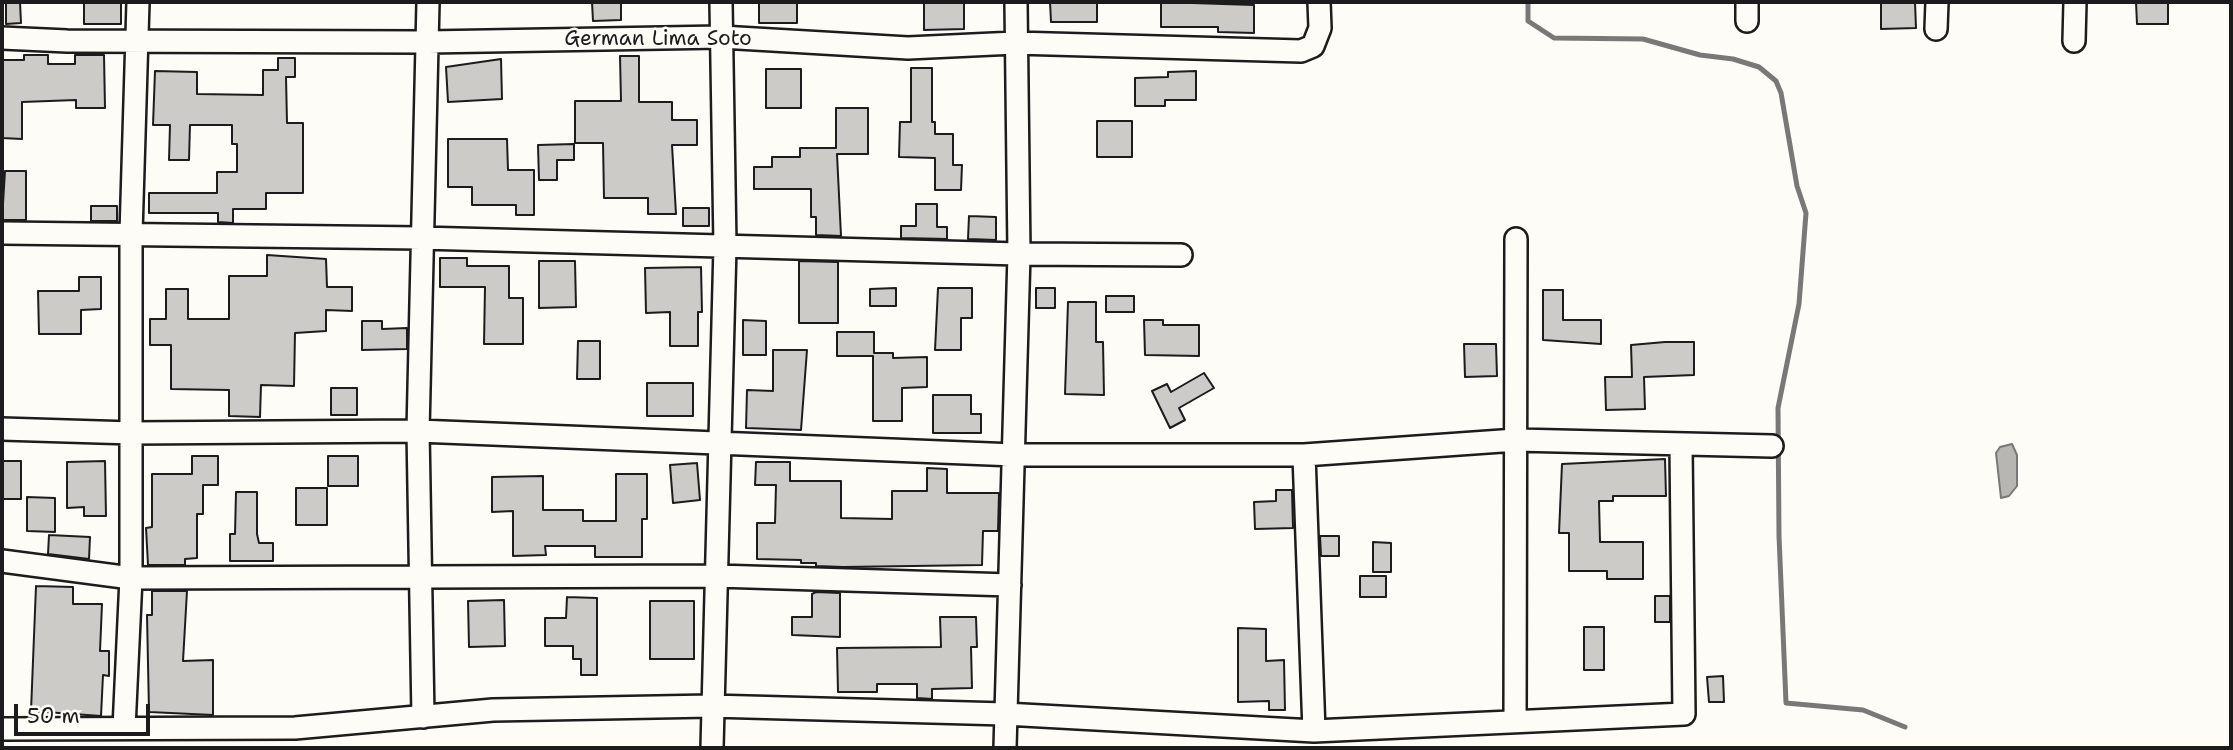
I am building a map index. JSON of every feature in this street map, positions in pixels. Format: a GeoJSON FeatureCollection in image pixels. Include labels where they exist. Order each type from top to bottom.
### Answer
{"type":"FeatureCollection","features":[{"type":"Feature","properties":{"kind":"street"},"geometry":{"type":"LineString","coordinates":[[124,727],[131,578],[131,234],[138,2]]}},
{"type":"Feature","properties":{"kind":"street"},"geometry":{"type":"LineString","coordinates":[[423,718],[418,431],[428,2]]}},
{"type":"Feature","properties":{"kind":"street"},"geometry":{"type":"LineString","coordinates":[[712,748],[725,246],[721,2]]}},
{"type":"Feature","properties":{"kind":"street"},"geometry":{"type":"LineString","coordinates":[[1005,748],[1019,254],[1016,2]]}},
{"type":"Feature","properties":{"kind":"street","name":"German Lima Soto"},"geometry":{"type":"LineString","coordinates":[[2,38],[428,42],[721,37],[908,48],[1015,43],[1301,51],[1313,46],[1320,28],[1319,2]]}},
{"type":"Feature","properties":{"kind":"street"},"geometry":{"type":"LineString","coordinates":[[1937,2],[1937,29]]}},
{"type":"Feature","properties":{"kind":"street"},"geometry":{"type":"LineString","coordinates":[[2074,41],[2075,2]]}},
{"type":"Feature","properties":{"kind":"street"},"geometry":{"type":"LineString","coordinates":[[2,233],[421,238],[1019,254],[1181,255]]}},
{"type":"Feature","properties":{"kind":"street"},"geometry":{"type":"LineString","coordinates":[[1515,720],[1516,239]]}},
{"type":"Feature","properties":{"kind":"street"},"geometry":{"type":"LineString","coordinates":[[2,429],[132,433],[418,431],[1015,455],[1304,455],[1516,440],[1681,446],[1772,446]]}},
{"type":"Feature","properties":{"kind":"street"},"geometry":{"type":"LineString","coordinates":[[2,729],[295,728],[493,710],[711,706],[1004,713],[1314,731],[1684,714],[1681,446]]}},
{"type":"Feature","properties":{"kind":"street"},"geometry":{"type":"LineString","coordinates":[[1304,455],[1314,731]]}},
{"type":"Feature","properties":{"kind":"street"},"geometry":{"type":"LineString","coordinates":[[2,561],[131,578],[717,576],[1010,585]]}},
{"type":"Feature","properties":{"kind":"shaded area"},"geometry":{"type":"Polygon","coordinates":[[[2012,444],[2017,455],[2017,486],[2009,496],[2001,498],[1996,453],[2000,447],[2012,444]]]}},
{"type":"Feature","properties":{"kind":"building"},"geometry":{"type":"Polygon","coordinates":[[[6,2],[20,2],[21,23],[6,24],[6,2]]]}},
{"type":"Feature","properties":{"kind":"building"},"geometry":{"type":"Polygon","coordinates":[[[84,2],[121,2],[121,24],[84,24],[84,2]]]}},
{"type":"Feature","properties":{"kind":"building"},"geometry":{"type":"Polygon","coordinates":[[[592,2],[621,2],[621,20],[593,21],[592,2]]]}},
{"type":"Feature","properties":{"kind":"building"},"geometry":{"type":"Polygon","coordinates":[[[759,2],[797,2],[797,23],[759,23],[759,2]]]}},
{"type":"Feature","properties":{"kind":"building"},"geometry":{"type":"Polygon","coordinates":[[[924,2],[964,2],[964,29],[924,30],[924,2]]]}},
{"type":"Feature","properties":{"kind":"building"},"geometry":{"type":"Polygon","coordinates":[[[1050,2],[1097,2],[1097,22],[1051,22],[1050,2]]]}},
{"type":"Feature","properties":{"kind":"building"},"geometry":{"type":"Polygon","coordinates":[[[1161,2],[1254,5],[1254,33],[1218,32],[1218,27],[1161,27],[1161,2]]]}},
{"type":"Feature","properties":{"kind":"building"},"geometry":{"type":"Polygon","coordinates":[[[1881,2],[1915,2],[1916,28],[1881,29],[1881,2]]]}},
{"type":"Feature","properties":{"kind":"building"},"geometry":{"type":"Polygon","coordinates":[[[2136,2],[2168,2],[2168,24],[2137,24],[2136,2]]]}},
{"type":"Feature","properties":{"kind":"building"},"geometry":{"type":"Polygon","coordinates":[[[24,55],[48,55],[48,64],[75,64],[75,55],[104,55],[105,108],[76,108],[76,100],[22,102],[22,139],[2,138],[2,60],[24,60],[24,55]]]}},
{"type":"Feature","properties":{"kind":"building"},"geometry":{"type":"Polygon","coordinates":[[[620,56],[639,56],[639,102],[672,102],[672,120],[697,120],[697,145],[672,145],[676,214],[648,214],[648,198],[604,198],[603,143],[575,143],[575,101],[621,101],[620,56]]]}},
{"type":"Feature","properties":{"kind":"building"},"geometry":{"type":"Polygon","coordinates":[[[278,58],[295,58],[295,77],[286,77],[287,123],[303,123],[303,193],[266,193],[266,209],[233,209],[233,223],[218,222],[218,213],[149,213],[149,193],[217,193],[217,172],[237,172],[237,144],[232,144],[232,125],[190,125],[189,160],[169,160],[170,125],[153,125],[155,71],[197,72],[197,94],[263,95],[263,70],[278,70],[278,58]]]}},
{"type":"Feature","properties":{"kind":"building"},"geometry":{"type":"Polygon","coordinates":[[[501,59],[502,99],[448,102],[446,67],[501,59]]]}},
{"type":"Feature","properties":{"kind":"building"},"geometry":{"type":"Polygon","coordinates":[[[911,68],[932,68],[932,122],[935,122],[935,134],[953,134],[953,165],[962,165],[961,190],[935,190],[935,158],[899,157],[900,122],[911,122],[911,68]]]}},
{"type":"Feature","properties":{"kind":"building"},"geometry":{"type":"Polygon","coordinates":[[[766,69],[801,69],[801,108],[766,108],[766,69]]]}},
{"type":"Feature","properties":{"kind":"building"},"geometry":{"type":"Polygon","coordinates":[[[1196,71],[1196,100],[1165,100],[1165,106],[1135,106],[1135,78],[1168,77],[1168,72],[1196,71]]]}},
{"type":"Feature","properties":{"kind":"building"},"geometry":{"type":"Polygon","coordinates":[[[836,108],[868,108],[868,154],[837,154],[841,236],[816,235],[816,217],[811,217],[811,189],[754,189],[754,167],[772,167],[772,157],[800,157],[800,148],[836,148],[836,108]]]}},
{"type":"Feature","properties":{"kind":"building"},"geometry":{"type":"Polygon","coordinates":[[[1097,121],[1132,121],[1132,157],[1097,157],[1097,121]]]}},
{"type":"Feature","properties":{"kind":"building"},"geometry":{"type":"Polygon","coordinates":[[[448,139],[507,139],[508,170],[534,170],[534,215],[516,215],[516,205],[472,205],[472,187],[448,187],[448,139]]]}},
{"type":"Feature","properties":{"kind":"building"},"geometry":{"type":"Polygon","coordinates":[[[574,144],[574,160],[557,160],[557,180],[539,180],[538,145],[574,144]]]}},
{"type":"Feature","properties":{"kind":"building"},"geometry":{"type":"Polygon","coordinates":[[[5,171],[26,171],[26,220],[2,220],[5,171]]]}},
{"type":"Feature","properties":{"kind":"building"},"geometry":{"type":"Polygon","coordinates":[[[916,204],[937,204],[937,227],[947,227],[947,239],[901,238],[901,226],[916,226],[916,204]]]}},
{"type":"Feature","properties":{"kind":"building"},"geometry":{"type":"Polygon","coordinates":[[[91,206],[117,206],[117,221],[91,221],[91,206]]]}},
{"type":"Feature","properties":{"kind":"building"},"geometry":{"type":"Polygon","coordinates":[[[683,208],[709,208],[709,226],[683,226],[683,208]]]}},
{"type":"Feature","properties":{"kind":"building"},"geometry":{"type":"Polygon","coordinates":[[[969,216],[996,217],[996,240],[968,239],[969,216]]]}},
{"type":"Feature","properties":{"kind":"building"},"geometry":{"type":"Polygon","coordinates":[[[267,255],[326,259],[327,287],[352,287],[352,311],[326,310],[326,331],[295,333],[294,386],[261,385],[260,417],[229,416],[229,390],[171,389],[171,345],[150,345],[150,319],[166,319],[166,289],[188,289],[188,319],[229,319],[229,276],[267,276],[267,255]]]}},
{"type":"Feature","properties":{"kind":"building"},"geometry":{"type":"Polygon","coordinates":[[[440,258],[467,258],[467,266],[509,266],[509,298],[523,298],[523,344],[484,344],[485,287],[440,287],[440,258]]]}},
{"type":"Feature","properties":{"kind":"building"},"geometry":{"type":"Polygon","coordinates":[[[539,261],[575,261],[576,307],[539,308],[539,261]]]}},
{"type":"Feature","properties":{"kind":"building"},"geometry":{"type":"Polygon","coordinates":[[[799,261],[838,262],[838,323],[799,323],[799,261]]]}},
{"type":"Feature","properties":{"kind":"building"},"geometry":{"type":"Polygon","coordinates":[[[701,267],[702,312],[698,312],[698,346],[670,346],[670,312],[646,313],[645,268],[701,267]]]}},
{"type":"Feature","properties":{"kind":"building"},"geometry":{"type":"Polygon","coordinates":[[[79,277],[101,277],[101,309],[81,310],[81,334],[39,334],[38,291],[79,291],[79,277]]]}},
{"type":"Feature","properties":{"kind":"building"},"geometry":{"type":"Polygon","coordinates":[[[896,288],[896,306],[870,306],[870,289],[896,288]]]}},
{"type":"Feature","properties":{"kind":"building"},"geometry":{"type":"Polygon","coordinates":[[[938,288],[972,288],[972,318],[961,318],[961,350],[935,350],[938,288]]]}},
{"type":"Feature","properties":{"kind":"building"},"geometry":{"type":"Polygon","coordinates":[[[1036,288],[1055,288],[1055,308],[1036,308],[1036,288]]]}},
{"type":"Feature","properties":{"kind":"building"},"geometry":{"type":"Polygon","coordinates":[[[1543,290],[1563,290],[1563,320],[1601,320],[1601,344],[1543,340],[1543,290]]]}},
{"type":"Feature","properties":{"kind":"building"},"geometry":{"type":"Polygon","coordinates":[[[1106,296],[1134,296],[1134,312],[1106,312],[1106,296]]]}},
{"type":"Feature","properties":{"kind":"building"},"geometry":{"type":"Polygon","coordinates":[[[1068,302],[1096,302],[1096,342],[1103,342],[1104,395],[1065,394],[1068,302]]]}},
{"type":"Feature","properties":{"kind":"building"},"geometry":{"type":"Polygon","coordinates":[[[743,320],[766,321],[766,355],[743,355],[743,320]]]}},
{"type":"Feature","properties":{"kind":"building"},"geometry":{"type":"Polygon","coordinates":[[[1144,320],[1163,320],[1163,325],[1199,325],[1199,356],[1145,355],[1144,320]]]}},
{"type":"Feature","properties":{"kind":"building"},"geometry":{"type":"Polygon","coordinates":[[[362,321],[382,321],[382,329],[407,328],[407,349],[362,350],[362,321]]]}},
{"type":"Feature","properties":{"kind":"building"},"geometry":{"type":"Polygon","coordinates":[[[837,332],[874,332],[874,353],[893,353],[893,358],[927,357],[927,387],[902,388],[902,421],[873,421],[873,356],[837,356],[837,332]]]}},
{"type":"Feature","properties":{"kind":"building"},"geometry":{"type":"Polygon","coordinates":[[[578,341],[600,341],[600,379],[577,379],[578,341]]]}},
{"type":"Feature","properties":{"kind":"building"},"geometry":{"type":"Polygon","coordinates":[[[1694,342],[1694,375],[1644,377],[1645,409],[1606,410],[1605,377],[1632,377],[1631,345],[1694,342]]]}},
{"type":"Feature","properties":{"kind":"building"},"geometry":{"type":"Polygon","coordinates":[[[1464,344],[1496,344],[1497,376],[1465,377],[1464,344]]]}},
{"type":"Feature","properties":{"kind":"building"},"geometry":{"type":"Polygon","coordinates":[[[773,350],[807,350],[801,430],[746,428],[747,390],[773,391],[773,350]]]}},
{"type":"Feature","properties":{"kind":"building"},"geometry":{"type":"Polygon","coordinates":[[[1204,373],[1214,388],[1179,408],[1185,420],[1170,428],[1152,391],[1167,384],[1171,392],[1204,373]]]}},
{"type":"Feature","properties":{"kind":"building"},"geometry":{"type":"Polygon","coordinates":[[[647,383],[693,383],[693,416],[647,416],[647,383]]]}},
{"type":"Feature","properties":{"kind":"building"},"geometry":{"type":"Polygon","coordinates":[[[331,388],[357,388],[357,415],[331,415],[331,388]]]}},
{"type":"Feature","properties":{"kind":"building"},"geometry":{"type":"Polygon","coordinates":[[[933,395],[971,395],[971,414],[981,414],[981,433],[933,433],[933,395]]]}},
{"type":"Feature","properties":{"kind":"building"},"geometry":{"type":"Polygon","coordinates":[[[192,456],[218,456],[218,485],[203,485],[203,514],[197,514],[197,558],[185,559],[185,565],[148,565],[146,528],[152,527],[152,474],[192,474],[192,456]]]}},
{"type":"Feature","properties":{"kind":"building"},"geometry":{"type":"Polygon","coordinates":[[[328,456],[358,456],[358,486],[328,486],[328,456]]]}},
{"type":"Feature","properties":{"kind":"building"},"geometry":{"type":"Polygon","coordinates":[[[1665,459],[1666,496],[1613,496],[1613,501],[1599,501],[1600,542],[1643,542],[1643,579],[1607,579],[1607,571],[1569,571],[1569,533],[1559,533],[1562,464],[1665,459]]]}},
{"type":"Feature","properties":{"kind":"building"},"geometry":{"type":"Polygon","coordinates":[[[2,461],[21,461],[21,499],[2,499],[2,461]]]}},
{"type":"Feature","properties":{"kind":"building"},"geometry":{"type":"Polygon","coordinates":[[[105,461],[106,516],[84,516],[84,507],[67,508],[67,462],[105,461]]]}},
{"type":"Feature","properties":{"kind":"building"},"geometry":{"type":"Polygon","coordinates":[[[756,462],[790,462],[790,481],[841,481],[841,518],[892,519],[892,491],[927,491],[927,468],[947,469],[947,493],[999,493],[998,531],[983,531],[982,565],[843,567],[816,566],[816,563],[801,563],[801,560],[757,559],[757,523],[775,523],[776,485],[755,485],[756,462]]]}},
{"type":"Feature","properties":{"kind":"building"},"geometry":{"type":"Polygon","coordinates":[[[697,463],[700,500],[673,503],[670,465],[697,463]]]}},
{"type":"Feature","properties":{"kind":"building"},"geometry":{"type":"Polygon","coordinates":[[[616,474],[647,474],[647,519],[642,519],[642,557],[595,557],[595,546],[545,546],[546,555],[513,556],[513,511],[492,512],[492,477],[543,476],[543,510],[583,510],[583,521],[616,521],[616,474]]]}},
{"type":"Feature","properties":{"kind":"building"},"geometry":{"type":"Polygon","coordinates":[[[296,488],[327,488],[327,525],[296,525],[296,488]]]}},
{"type":"Feature","properties":{"kind":"building"},"geometry":{"type":"Polygon","coordinates":[[[1276,490],[1292,490],[1293,528],[1255,529],[1254,502],[1276,501],[1276,490]]]}},
{"type":"Feature","properties":{"kind":"building"},"geometry":{"type":"Polygon","coordinates":[[[236,492],[257,492],[259,543],[273,543],[273,561],[230,561],[230,534],[235,534],[236,492]]]}},
{"type":"Feature","properties":{"kind":"building"},"geometry":{"type":"Polygon","coordinates":[[[27,497],[55,498],[55,532],[27,531],[27,497]]]}},
{"type":"Feature","properties":{"kind":"building"},"geometry":{"type":"Polygon","coordinates":[[[49,535],[90,537],[89,559],[48,554],[49,535]]]}},
{"type":"Feature","properties":{"kind":"building"},"geometry":{"type":"Polygon","coordinates":[[[1320,536],[1339,536],[1339,556],[1321,556],[1320,536]]]}},
{"type":"Feature","properties":{"kind":"building"},"geometry":{"type":"Polygon","coordinates":[[[1373,542],[1391,543],[1391,572],[1373,572],[1373,542]]]}},
{"type":"Feature","properties":{"kind":"building"},"geometry":{"type":"Polygon","coordinates":[[[1360,576],[1386,576],[1386,597],[1360,597],[1360,576]]]}},
{"type":"Feature","properties":{"kind":"building"},"geometry":{"type":"Polygon","coordinates":[[[36,586],[73,587],[73,604],[102,604],[100,651],[109,651],[109,676],[103,675],[101,716],[31,711],[36,586]]]}},
{"type":"Feature","properties":{"kind":"building"},"geometry":{"type":"Polygon","coordinates":[[[152,591],[187,591],[183,661],[213,660],[213,715],[149,712],[147,615],[152,615],[152,591]]]}},
{"type":"Feature","properties":{"kind":"building"},"geometry":{"type":"Polygon","coordinates":[[[840,593],[840,637],[792,635],[792,617],[812,617],[812,594],[840,593]]]}},
{"type":"Feature","properties":{"kind":"building"},"geometry":{"type":"Polygon","coordinates":[[[1655,596],[1670,596],[1670,622],[1655,622],[1655,596]]]}},
{"type":"Feature","properties":{"kind":"building"},"geometry":{"type":"Polygon","coordinates":[[[567,597],[597,598],[597,675],[581,675],[581,659],[573,659],[573,646],[545,646],[545,618],[566,618],[567,597]]]}},
{"type":"Feature","properties":{"kind":"building"},"geometry":{"type":"Polygon","coordinates":[[[504,600],[505,646],[469,647],[468,601],[504,600]]]}},
{"type":"Feature","properties":{"kind":"building"},"geometry":{"type":"Polygon","coordinates":[[[650,601],[694,601],[694,659],[650,659],[650,601]]]}},
{"type":"Feature","properties":{"kind":"building"},"geometry":{"type":"Polygon","coordinates":[[[940,617],[976,617],[977,647],[971,647],[972,688],[932,689],[932,699],[917,698],[917,684],[877,684],[877,692],[838,692],[837,648],[941,647],[940,617]]]}},
{"type":"Feature","properties":{"kind":"building"},"geometry":{"type":"Polygon","coordinates":[[[1584,627],[1604,627],[1604,670],[1584,670],[1584,627]]]}},
{"type":"Feature","properties":{"kind":"building"},"geometry":{"type":"Polygon","coordinates":[[[1238,628],[1266,629],[1266,661],[1284,660],[1285,710],[1269,710],[1269,701],[1238,702],[1238,628]]]}},
{"type":"Feature","properties":{"kind":"building"},"geometry":{"type":"Polygon","coordinates":[[[1723,676],[1724,702],[1709,702],[1707,677],[1723,676]]]}},
{"type":"Feature","properties":{"kind":"waterway"},"geometry":{"type":"LineString","coordinates":[[1528,2],[1528,21],[1554,38],[1643,39],[1700,55],[1733,59],[1759,67],[1776,81],[1781,93],[1797,186],[1806,213],[1799,304],[1778,408],[1779,536],[1786,703],[1863,710],[1905,727]]}}]}
